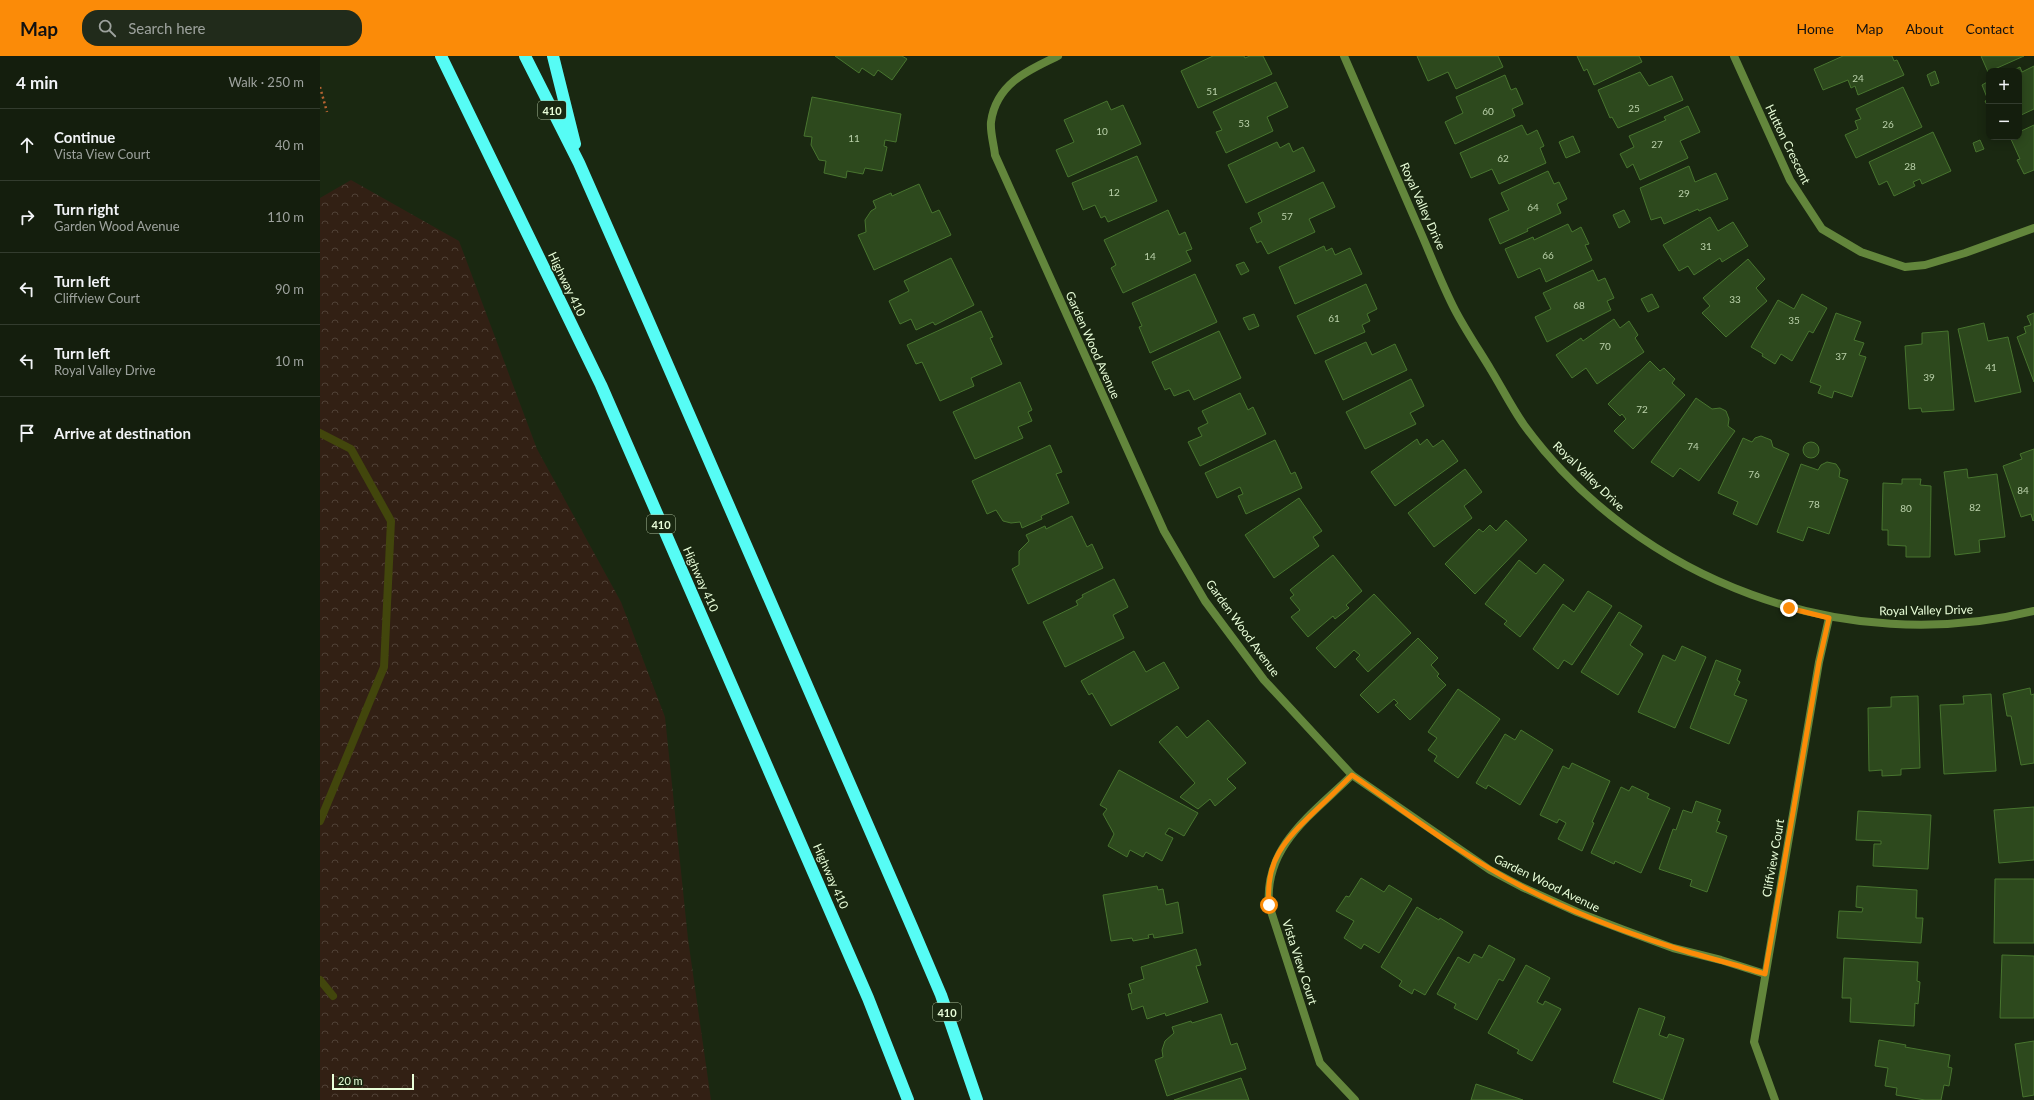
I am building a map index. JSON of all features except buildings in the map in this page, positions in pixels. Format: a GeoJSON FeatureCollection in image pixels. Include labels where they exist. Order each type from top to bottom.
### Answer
{"type":"FeatureCollection","features":[{"type":"Feature","properties":{"kind":"highway","name":"Highway 410"},"geometry":{"type":"LineString","coordinates":[[441,56],[600,385],[868,998],[908,1100]]}},
{"type":"Feature","properties":{"kind":"highway","name":"410"},"geometry":{"type":"LineString","coordinates":[[525,56],[579,163],[941,994],[977,1100]]}},
{"type":"Feature","properties":{"kind":"highway"},"geometry":{"type":"LineString","coordinates":[[553,56],[579,163]]}},
{"type":"Feature","properties":{"kind":"street","name":"Garden Wood Avenue"},"geometry":{"type":"LineString","coordinates":[[1058,56],[1017,76],[995,106],[991,122],[995,155],[1001,172],[1164,531],[1205,601],[1264,680],[1352,775],[1490,870],[1522,887],[1577,912],[1624,930],[1673,948],[1765,974]]}},
{"type":"Feature","properties":{"kind":"street","name":"Royal Valley Drive"},"geometry":{"type":"LineString","coordinates":[[1344,56],[1455,310],[1523,424],[1551,458],[1605,510],[1633,533],[1710,579],[1789,608],[1829,618],[1904,625],[1941,624],[2002,619],[2034,612]]}},
{"type":"Feature","properties":{"kind":"street","name":"Hutton Crescent"},"geometry":{"type":"LineString","coordinates":[[1734,56],[1790,180],[1822,229],[1861,252],[1905,267],[1925,265],[1965,253],[2034,228]]}},
{"type":"Feature","properties":{"kind":"street","name":"Cliffview Court"},"geometry":{"type":"LineString","coordinates":[[1775,1100],[1754,1042],[1819,662],[1829,618]]}},
{"type":"Feature","properties":{"kind":"street","name":"Vista View Court"},"geometry":{"type":"LineString","coordinates":[[1352,775],[1289,837],[1278,853],[1267,889],[1269,905],[1320,1063],[1355,1100]]}},
{"type":"Feature","properties":{"kind":"path"},"geometry":{"type":"LineString","coordinates":[[320,87],[327,112]]}},
{"type":"Feature","properties":{"kind":"green space"},"geometry":{"type":"Polygon","coordinates":[[[351,180],[459,241],[537,449],[621,602],[665,717],[688,939],[711,1100],[320,1100],[320,198],[351,180]]]}},
{"type":"Feature","properties":{"kind":"waterway"},"geometry":{"type":"LineString","coordinates":[[320,433],[351,449],[391,521],[384,667],[320,821]]}},
{"type":"Feature","properties":{"kind":"waterway"},"geometry":{"type":"LineString","coordinates":[[320,980],[333,996]]}},
{"type":"Feature","properties":{"kind":"route"},"geometry":{"type":"LineString","coordinates":[[1269,905],[1267,889],[1278,853],[1289,837],[1352,775],[1490,870],[1522,887],[1577,912],[1673,948],[1721,960],[1765,974],[1819,662],[1829,618],[1789,608]]}}]}
